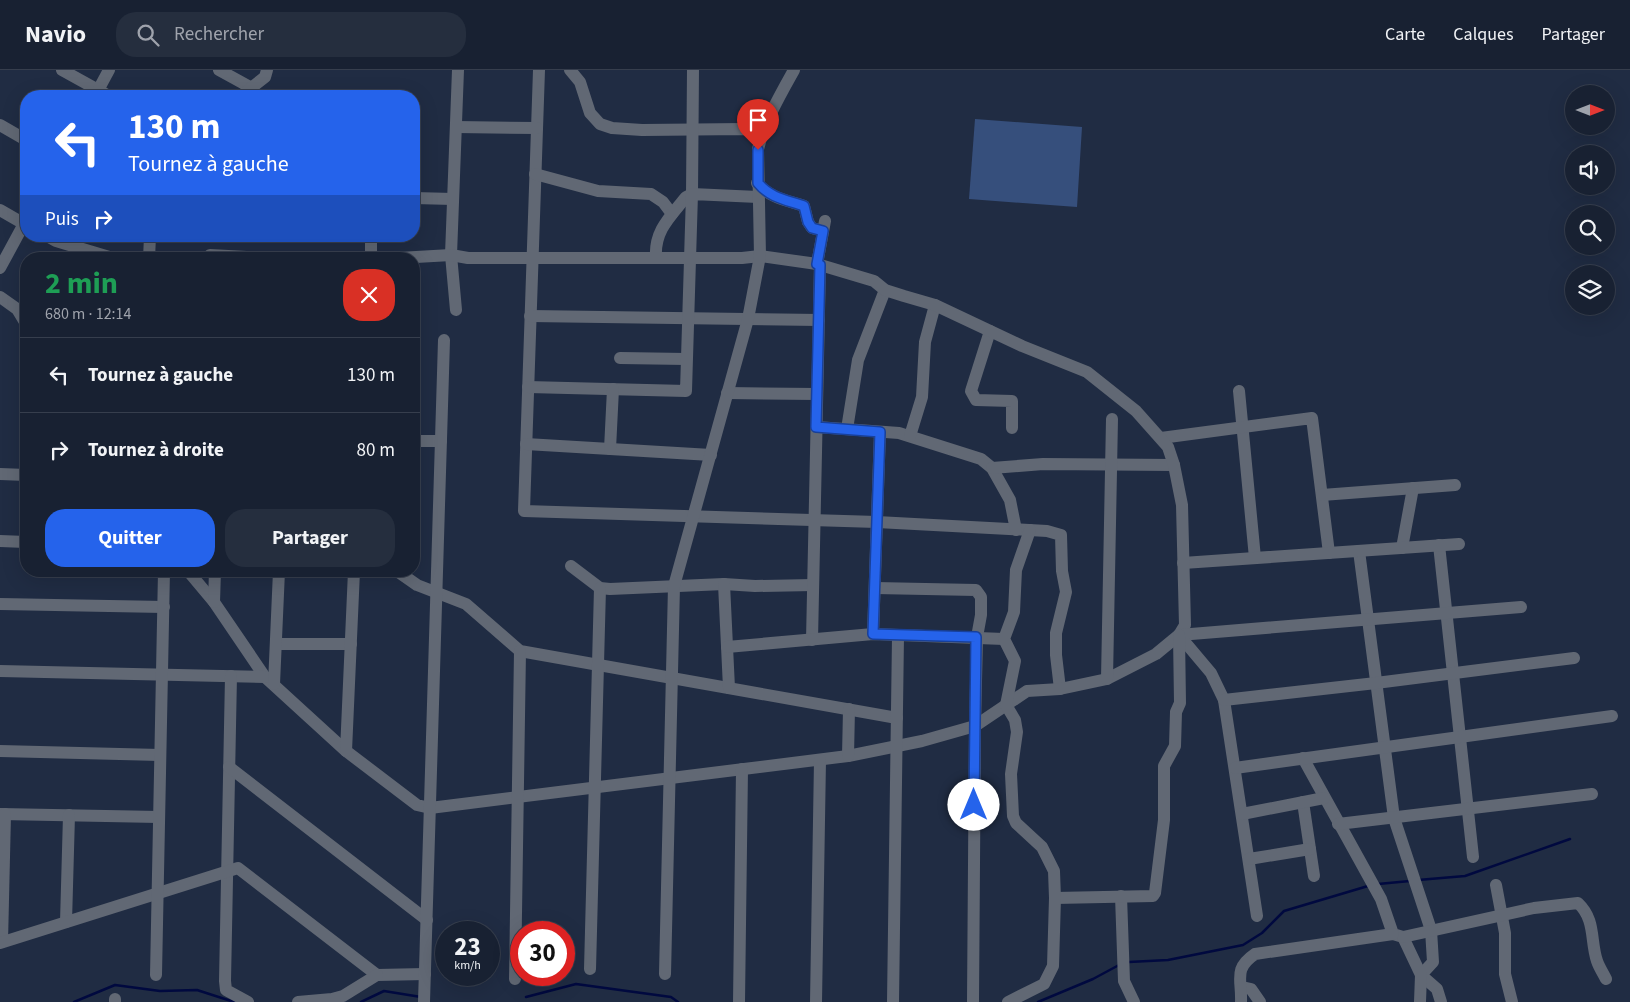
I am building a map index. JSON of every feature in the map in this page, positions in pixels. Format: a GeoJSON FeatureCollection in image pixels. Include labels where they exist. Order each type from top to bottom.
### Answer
{"type":"FeatureCollection","features":[{"type":"Feature","properties":{"kind":"street"},"geometry":{"type":"LineString","coordinates":[[62,70],[94,90]]}},
{"type":"Feature","properties":{"kind":"street"},"geometry":{"type":"LineString","coordinates":[[102,90],[109,70]]}},
{"type":"Feature","properties":{"kind":"street"},"geometry":{"type":"LineString","coordinates":[[219,70],[244,90]]}},
{"type":"Feature","properties":{"kind":"street"},"geometry":{"type":"LineString","coordinates":[[249,90],[265,77],[267,70]]}},
{"type":"Feature","properties":{"kind":"street"},"geometry":{"type":"LineString","coordinates":[[456,310],[451,254],[458,70]]}},
{"type":"Feature","properties":{"kind":"street"},"geometry":{"type":"LineString","coordinates":[[539,70],[524,510],[694,518],[877,522],[1030,530],[1061,535],[1066,592],[1056,633],[1056,655],[1060,689]]}},
{"type":"Feature","properties":{"kind":"street"},"geometry":{"type":"LineString","coordinates":[[570,70],[580,82],[590,113],[600,124],[622,129],[745,129],[761,136]]}},
{"type":"Feature","properties":{"kind":"street"},"geometry":{"type":"LineString","coordinates":[[528,387],[686,391],[692,194],[693,70]]}},
{"type":"Feature","properties":{"kind":"street"},"geometry":{"type":"LineString","coordinates":[[665,974],[674,586],[748,319],[760,256],[758,150],[761,136],[794,70]]}},
{"type":"Feature","properties":{"kind":"street"},"geometry":{"type":"LineString","coordinates":[[0,125],[20,137]]}},
{"type":"Feature","properties":{"kind":"street"},"geometry":{"type":"LineString","coordinates":[[456,126],[537,128]]}},
{"type":"Feature","properties":{"kind":"street"},"geometry":{"type":"LineString","coordinates":[[535,174],[598,191],[651,194],[663,202],[672,214]]}},
{"type":"Feature","properties":{"kind":"street"},"geometry":{"type":"LineString","coordinates":[[758,183],[764,191],[777,198],[804,206],[808,222],[812,228],[824,226],[819,264],[812,640]]}},
{"type":"Feature","properties":{"kind":"street"},"geometry":{"type":"LineString","coordinates":[[656,258],[655,244],[658,234],[672,214],[692,194],[758,197]]}},
{"type":"Feature","properties":{"kind":"street"},"geometry":{"type":"LineString","coordinates":[[420,198],[453,199]]}},
{"type":"Feature","properties":{"kind":"street"},"geometry":{"type":"LineString","coordinates":[[0,210],[20,220]]}},
{"type":"Feature","properties":{"kind":"street"},"geometry":{"type":"LineString","coordinates":[[0,268],[20,233]]}},
{"type":"Feature","properties":{"kind":"street"},"geometry":{"type":"LineString","coordinates":[[56,242],[91,252]]}},
{"type":"Feature","properties":{"kind":"street"},"geometry":{"type":"LineString","coordinates":[[193,577],[214,602],[270,681],[346,751],[417,805],[430,808],[820,760],[897,746],[975,726],[1027,691],[1060,689],[1107,679],[1156,654],[1179,636],[1185,625],[1182,505],[1174,465],[1168,447],[1136,411],[1087,372],[990,331],[935,305],[885,290],[874,281],[819,264],[760,256],[742,258],[468,258],[451,254],[420,256]]}},
{"type":"Feature","properties":{"kind":"street"},"geometry":{"type":"LineString","coordinates":[[847,429],[858,360],[885,290]]}},
{"type":"Feature","properties":{"kind":"street"},"geometry":{"type":"LineString","coordinates":[[0,297],[16,309],[20,315]]}},
{"type":"Feature","properties":{"kind":"street"},"geometry":{"type":"LineString","coordinates":[[910,436],[922,397],[925,342],[935,305]]}},
{"type":"Feature","properties":{"kind":"street"},"geometry":{"type":"LineString","coordinates":[[530,316],[819,320]]}},
{"type":"Feature","properties":{"kind":"street"},"geometry":{"type":"LineString","coordinates":[[990,331],[971,391],[976,400],[1012,401],[1012,428]]}},
{"type":"Feature","properties":{"kind":"street"},"geometry":{"type":"LineString","coordinates":[[424,1002],[444,340]]}},
{"type":"Feature","properties":{"kind":"street"},"geometry":{"type":"LineString","coordinates":[[620,358],[686,359]]}},
{"type":"Feature","properties":{"kind":"street"},"geometry":{"type":"LineString","coordinates":[[610,449],[613,389]]}},
{"type":"Feature","properties":{"kind":"street"},"geometry":{"type":"LineString","coordinates":[[1239,391],[1255,558]]}},
{"type":"Feature","properties":{"kind":"street"},"geometry":{"type":"LineString","coordinates":[[727,393],[817,394]]}},
{"type":"Feature","properties":{"kind":"street"},"geometry":{"type":"LineString","coordinates":[[1161,438],[1312,418],[1329,553]]}},
{"type":"Feature","properties":{"kind":"street"},"geometry":{"type":"LineString","coordinates":[[1107,679],[1112,419]]}},
{"type":"Feature","properties":{"kind":"street"},"geometry":{"type":"LineString","coordinates":[[816,427],[910,436],[981,459],[992,468],[1010,500],[1016,530]]}},
{"type":"Feature","properties":{"kind":"street"},"geometry":{"type":"LineString","coordinates":[[873,634],[880,432]]}},
{"type":"Feature","properties":{"kind":"street"},"geometry":{"type":"LineString","coordinates":[[420,441],[441,441]]}},
{"type":"Feature","properties":{"kind":"street"},"geometry":{"type":"LineString","coordinates":[[526,444],[711,455]]}},
{"type":"Feature","properties":{"kind":"street"},"geometry":{"type":"LineString","coordinates":[[992,468],[1044,464],[1174,465]]}},
{"type":"Feature","properties":{"kind":"street"},"geometry":{"type":"LineString","coordinates":[[0,474],[20,475]]}},
{"type":"Feature","properties":{"kind":"street"},"geometry":{"type":"LineString","coordinates":[[1322,495],[1455,485]]}},
{"type":"Feature","properties":{"kind":"street"},"geometry":{"type":"LineString","coordinates":[[1402,548],[1413,488]]}},
{"type":"Feature","properties":{"kind":"street"},"geometry":{"type":"LineString","coordinates":[[1008,1002],[1044,984],[1053,966],[1054,871],[1042,847],[1016,823],[1013,816],[1011,774],[1017,732],[1015,720],[1006,705],[1014,661],[1004,639],[1014,612],[1016,570],[1030,530]]}},
{"type":"Feature","properties":{"kind":"street"},"geometry":{"type":"LineString","coordinates":[[0,541],[20,542]]}},
{"type":"Feature","properties":{"kind":"street"},"geometry":{"type":"LineString","coordinates":[[1183,563],[1458,544]]}},
{"type":"Feature","properties":{"kind":"street"},"geometry":{"type":"LineString","coordinates":[[1438,545],[1473,857]]}},
{"type":"Feature","properties":{"kind":"street"},"geometry":{"type":"LineString","coordinates":[[1359,551],[1394,818],[1431,930],[1434,962],[1421,975],[1420,1002]]}},
{"type":"Feature","properties":{"kind":"street"},"geometry":{"type":"LineString","coordinates":[[571,566],[600,588],[724,584],[755,586],[813,585]]}},
{"type":"Feature","properties":{"kind":"street"},"geometry":{"type":"LineString","coordinates":[[156,975],[164,577]]}},
{"type":"Feature","properties":{"kind":"street"},"geometry":{"type":"LineString","coordinates":[[214,602],[215,577]]}},
{"type":"Feature","properties":{"kind":"street"},"geometry":{"type":"LineString","coordinates":[[270,681],[276,644],[279,577]]}},
{"type":"Feature","properties":{"kind":"street"},"geometry":{"type":"LineString","coordinates":[[346,751],[354,577]]}},
{"type":"Feature","properties":{"kind":"street"},"geometry":{"type":"LineString","coordinates":[[406,577],[417,585],[466,604],[520,651],[897,718]]}},
{"type":"Feature","properties":{"kind":"street"},"geometry":{"type":"LineString","coordinates":[[724,584],[729,688]]}},
{"type":"Feature","properties":{"kind":"street"},"geometry":{"type":"LineString","coordinates":[[590,969],[600,588]]}},
{"type":"Feature","properties":{"kind":"street"},"geometry":{"type":"LineString","coordinates":[[875,588],[976,590],[981,597],[981,615],[976,637],[973,1002]]}},
{"type":"Feature","properties":{"kind":"street"},"geometry":{"type":"LineString","coordinates":[[0,604],[164,607]]}},
{"type":"Feature","properties":{"kind":"street"},"geometry":{"type":"LineString","coordinates":[[1179,636],[1521,607]]}},
{"type":"Feature","properties":{"kind":"street"},"geometry":{"type":"LineString","coordinates":[[727,647],[873,634],[1004,639]]}},
{"type":"Feature","properties":{"kind":"street"},"geometry":{"type":"LineString","coordinates":[[893,1002],[898,636]]}},
{"type":"Feature","properties":{"kind":"street"},"geometry":{"type":"LineString","coordinates":[[1179,636],[1211,672],[1224,700],[1257,916]]}},
{"type":"Feature","properties":{"kind":"street"},"geometry":{"type":"LineString","coordinates":[[1055,898],[1153,896],[1157,887],[1164,820],[1164,766],[1175,746],[1176,712],[1180,703],[1179,636]]}},
{"type":"Feature","properties":{"kind":"street"},"geometry":{"type":"LineString","coordinates":[[276,644],[351,644]]}},
{"type":"Feature","properties":{"kind":"street"},"geometry":{"type":"LineString","coordinates":[[516,921],[520,651]]}},
{"type":"Feature","properties":{"kind":"street"},"geometry":{"type":"LineString","coordinates":[[1224,700],[1574,658]]}},
{"type":"Feature","properties":{"kind":"street"},"geometry":{"type":"LineString","coordinates":[[0,671],[231,676],[270,681]]}},
{"type":"Feature","properties":{"kind":"street"},"geometry":{"type":"LineString","coordinates":[[231,676],[225,981],[226,990],[248,1002]]}},
{"type":"Feature","properties":{"kind":"street"},"geometry":{"type":"LineString","coordinates":[[848,756],[849,709]]}},
{"type":"Feature","properties":{"kind":"street"},"geometry":{"type":"LineString","coordinates":[[1235,768],[1612,716]]}},
{"type":"Feature","properties":{"kind":"street"},"geometry":{"type":"LineString","coordinates":[[0,751],[160,755]]}},
{"type":"Feature","properties":{"kind":"street"},"geometry":{"type":"LineString","coordinates":[[1303,758],[1381,899],[1398,935],[1421,975],[1437,990],[1442,1002]]}},
{"type":"Feature","properties":{"kind":"street"},"geometry":{"type":"LineString","coordinates":[[816,1002],[820,760]]}},
{"type":"Feature","properties":{"kind":"street"},"geometry":{"type":"LineString","coordinates":[[229,767],[427,920]]}},
{"type":"Feature","properties":{"kind":"street"},"geometry":{"type":"LineString","coordinates":[[739,1002],[742,769]]}},
{"type":"Feature","properties":{"kind":"street"},"geometry":{"type":"LineString","coordinates":[[1338,824],[1592,794]]}},
{"type":"Feature","properties":{"kind":"street"},"geometry":{"type":"LineString","coordinates":[[1242,814],[1324,798]]}},
{"type":"Feature","properties":{"kind":"street"},"geometry":{"type":"LineString","coordinates":[[1303,802],[1314,876]]}},
{"type":"Feature","properties":{"kind":"street"},"geometry":{"type":"LineString","coordinates":[[159,817],[3,814],[1,942],[238,868],[377,975]]}},
{"type":"Feature","properties":{"kind":"street"},"geometry":{"type":"LineString","coordinates":[[66,922],[69,815]]}},
{"type":"Feature","properties":{"kind":"street"},"geometry":{"type":"LineString","coordinates":[[1248,859],[1310,849]]}},
{"type":"Feature","properties":{"kind":"street"},"geometry":{"type":"LineString","coordinates":[[1496,885],[1505,933],[1505,974],[1512,1002]]}},
{"type":"Feature","properties":{"kind":"street"},"geometry":{"type":"LineString","coordinates":[[1121,896],[1124,981],[1134,1002]]}},
{"type":"Feature","properties":{"kind":"street"},"geometry":{"type":"LineString","coordinates":[[1241,1002],[1242,987],[1239,972],[1244,961],[1255,954],[1431,930],[1534,908],[1578,903],[1586,911],[1592,923],[1597,961],[1606,979]]}},
{"type":"Feature","properties":{"kind":"street"},"geometry":{"type":"LineString","coordinates":[[298,1002],[337,997],[377,975],[425,974]]}},
{"type":"Feature","properties":{"kind":"street"},"geometry":{"type":"LineString","coordinates":[[1242,987],[1251,990],[1260,1002]]}},
{"type":"Feature","properties":{"kind":"shaded area"},"geometry":{"type":"Polygon","coordinates":[[[975,119],[1082,127],[1077,207],[969,199],[975,119]]]}},
{"type":"Feature","properties":{"kind":"waterway"},"geometry":{"type":"LineString","coordinates":[[1418,880],[1465,876],[1570,839]]}},
{"type":"Feature","properties":{"kind":"waterway"},"geometry":{"type":"LineString","coordinates":[[1378,884],[1410,881]]}},
{"type":"Feature","properties":{"kind":"waterway"},"geometry":{"type":"LineString","coordinates":[[1129,962],[1168,960],[1243,945],[1262,933],[1284,911],[1368,886]]}},
{"type":"Feature","properties":{"kind":"waterway"},"geometry":{"type":"LineString","coordinates":[[1038,1002],[1093,979],[1119,965]]}},
{"type":"Feature","properties":{"kind":"waterway"},"geometry":{"type":"LineString","coordinates":[[526,997],[576,984],[671,997],[678,1002]]}},
{"type":"Feature","properties":{"kind":"waterway"},"geometry":{"type":"LineString","coordinates":[[74,1002],[115,985],[160,991],[197,990],[234,1002]]}},
{"type":"Feature","properties":{"kind":"waterway"},"geometry":{"type":"LineString","coordinates":[[361,1002],[384,991],[421,997]]}},
{"type":"Feature","properties":{"kind":"route"},"geometry":{"type":"LineString","coordinates":[[758,150],[758,183],[764,191],[777,198],[804,206],[808,222],[812,228],[823,231],[817,264],[820,265],[816,427],[880,432],[873,634],[976,637],[974,805]]}}]}
